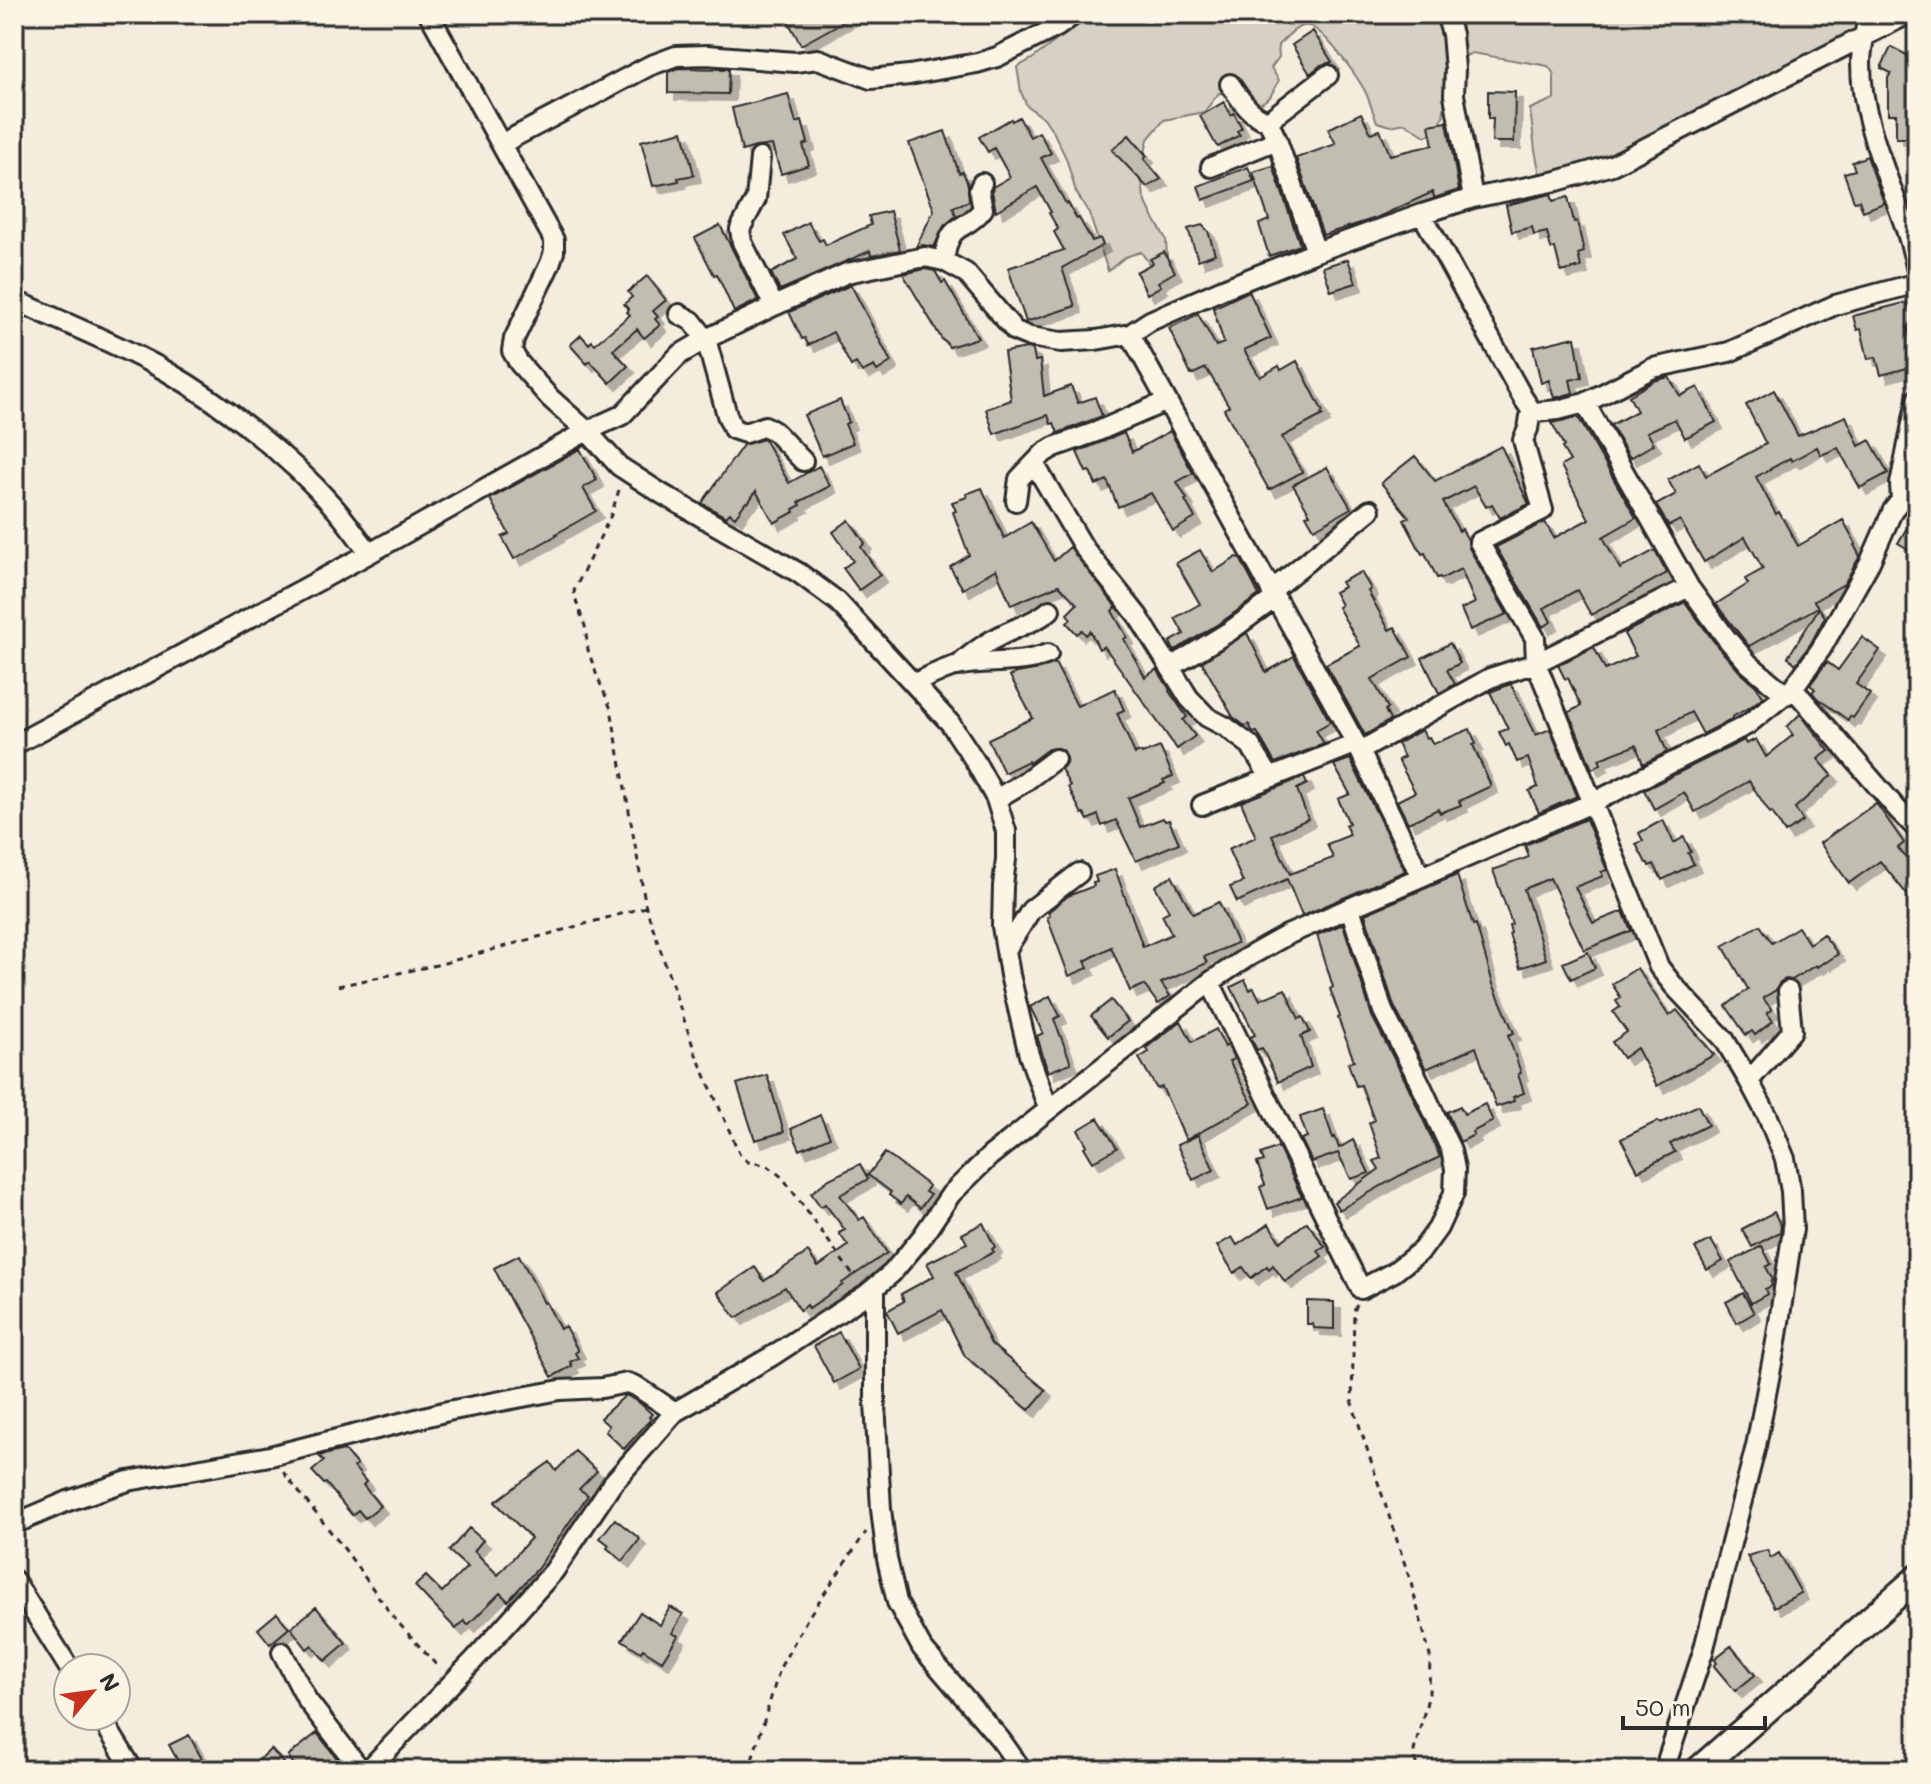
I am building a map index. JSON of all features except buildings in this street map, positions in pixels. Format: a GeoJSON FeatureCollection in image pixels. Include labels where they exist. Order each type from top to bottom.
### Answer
{"type":"FeatureCollection","features":[{"type":"Feature","properties":{"kind":"main road"},"geometry":{"type":"LineString","coordinates":[[1698,1770],[1917,1578]]}},
{"type":"Feature","properties":{"kind":"street"},"geometry":{"type":"LineString","coordinates":[[429,14],[554,240],[550,264],[514,339],[512,351],[519,363],[619,466],[799,573],[838,602],[950,723],[975,761],[996,799],[1006,831],[1002,926],[1029,1055],[1048,1108]]}},
{"type":"Feature","properties":{"kind":"street"},"geometry":{"type":"LineString","coordinates":[[501,144],[649,66],[676,56],[707,55],[795,62],[818,59],[871,79],[909,75],[997,57],[1057,27],[1075,14]]}},
{"type":"Feature","properties":{"kind":"street"},"geometry":{"type":"LineString","coordinates":[[1446,14],[1453,46],[1454,95],[1473,198]]}},
{"type":"Feature","properties":{"kind":"street"},"geometry":{"type":"LineString","coordinates":[[1868,14],[1861,61],[1864,95],[1874,142],[1917,268]]}},
{"type":"Feature","properties":{"kind":"street"},"geometry":{"type":"LineString","coordinates":[[14,745],[370,553],[587,431],[622,415],[679,355],[706,339],[847,273],[925,257],[944,261],[966,273],[1015,331],[1022,334],[1061,342],[1130,334],[1165,315],[1316,252],[1422,214],[1473,198],[1557,181],[1612,165],[1908,14]]}},
{"type":"Feature","properties":{"kind":"street"},"geometry":{"type":"LineString","coordinates":[[1268,121],[1328,75]]}},
{"type":"Feature","properties":{"kind":"street"},"geometry":{"type":"LineString","coordinates":[[1230,84],[1243,104],[1258,118],[1268,121],[1316,252]]}},
{"type":"Feature","properties":{"kind":"street"},"geometry":{"type":"LineString","coordinates":[[1211,167],[1277,140]]}},
{"type":"Feature","properties":{"kind":"street"},"geometry":{"type":"LineString","coordinates":[[760,158],[756,199],[740,229],[742,242],[774,306]]}},
{"type":"Feature","properties":{"kind":"street"},"geometry":{"type":"LineString","coordinates":[[944,261],[953,231],[983,209],[979,190],[982,183]]}},
{"type":"Feature","properties":{"kind":"street"},"geometry":{"type":"LineString","coordinates":[[1422,214],[1523,398],[1536,412],[1585,403],[1653,368],[1729,352],[1835,305],[1917,283]]}},
{"type":"Feature","properties":{"kind":"street"},"geometry":{"type":"LineString","coordinates":[[14,301],[111,343],[201,392],[296,468],[333,505],[370,553]]}},
{"type":"Feature","properties":{"kind":"street"},"geometry":{"type":"LineString","coordinates":[[679,314],[692,321],[706,339],[733,429],[745,433],[765,426],[803,461]]}},
{"type":"Feature","properties":{"kind":"street"},"geometry":{"type":"LineString","coordinates":[[1130,334],[1357,748],[1421,877]]}},
{"type":"Feature","properties":{"kind":"street"},"geometry":{"type":"LineString","coordinates":[[368,1770],[554,1571],[612,1484],[675,1412],[772,1356],[871,1291],[892,1273],[922,1237],[951,1194],[990,1156],[1210,982],[1287,935],[1592,803],[1747,725],[1790,691],[1821,649],[1870,562],[1893,510],[1909,498],[1900,484],[1917,399]]}},
{"type":"Feature","properties":{"kind":"street"},"geometry":{"type":"LineString","coordinates":[[1016,501],[1019,479],[1044,453],[1167,401]]}},
{"type":"Feature","properties":{"kind":"street"},"geometry":{"type":"LineString","coordinates":[[1585,403],[1689,587],[1727,639],[1749,664],[1790,691],[1917,829]]}},
{"type":"Feature","properties":{"kind":"street"},"geometry":{"type":"LineString","coordinates":[[1531,410],[1523,440],[1543,510],[1479,542],[1535,638],[1536,663],[1659,967],[1724,1039],[1749,1081],[1785,1159],[1791,1191],[1793,1229],[1756,1446],[1703,1652],[1666,1770]]}},
{"type":"Feature","properties":{"kind":"street"},"geometry":{"type":"LineString","coordinates":[[1035,465],[1084,548],[1138,616],[1189,698],[1207,717],[1250,745],[1270,777]]}},
{"type":"Feature","properties":{"kind":"street"},"geometry":{"type":"LineString","coordinates":[[1171,667],[1230,631],[1370,510]]}},
{"type":"Feature","properties":{"kind":"street"},"geometry":{"type":"LineString","coordinates":[[1202,805],[1270,777],[1357,748],[1490,678],[1536,663],[1689,587]]}},
{"type":"Feature","properties":{"kind":"street"},"geometry":{"type":"LineString","coordinates":[[958,666],[973,651],[1038,620],[1050,610]]}},
{"type":"Feature","properties":{"kind":"street"},"geometry":{"type":"LineString","coordinates":[[915,683],[958,666],[1031,660],[1048,654]]}},
{"type":"Feature","properties":{"kind":"street"},"geometry":{"type":"LineString","coordinates":[[996,799],[1055,759]]}},
{"type":"Feature","properties":{"kind":"street"},"geometry":{"type":"LineString","coordinates":[[1006,950],[1031,910],[1079,873]]}},
{"type":"Feature","properties":{"kind":"street"},"geometry":{"type":"LineString","coordinates":[[1210,982],[1361,1289],[1394,1272],[1422,1250],[1438,1228],[1454,1193],[1455,1169],[1451,1150],[1383,1011],[1350,908]]}},
{"type":"Feature","properties":{"kind":"street"},"geometry":{"type":"LineString","coordinates":[[1749,1081],[1792,1031],[1788,991]]}},
{"type":"Feature","properties":{"kind":"street"},"geometry":{"type":"LineString","coordinates":[[871,1291],[881,1509],[887,1559],[897,1602],[922,1648],[1000,1739],[1022,1770]]}},
{"type":"Feature","properties":{"kind":"street"},"geometry":{"type":"LineString","coordinates":[[14,1524],[68,1501],[128,1481],[270,1456],[448,1411],[560,1390],[627,1383],[675,1412]]}},
{"type":"Feature","properties":{"kind":"street"},"geometry":{"type":"LineString","coordinates":[[14,1580],[59,1652]]}},
{"type":"Feature","properties":{"kind":"street"},"geometry":{"type":"LineString","coordinates":[[282,1652],[307,1700],[361,1770]]}},
{"type":"Feature","properties":{"kind":"street"},"geometry":{"type":"LineString","coordinates":[[110,1732],[133,1770]]}},
{"type":"Feature","properties":{"kind":"path"},"geometry":{"type":"LineString","coordinates":[[619,466],[619,489],[611,515],[574,591],[585,626],[588,650],[611,709],[646,907],[695,1052],[740,1155],[748,1162],[767,1165],[783,1178],[871,1291]]}},
{"type":"Feature","properties":{"kind":"path"},"geometry":{"type":"LineString","coordinates":[[338,986],[441,964],[646,907]]}},
{"type":"Feature","properties":{"kind":"path"},"geometry":{"type":"LineString","coordinates":[[1361,1289],[1354,1311],[1352,1403],[1411,1583],[1430,1656],[1429,1694],[1414,1751],[1417,1770]]}},
{"type":"Feature","properties":{"kind":"path"},"geometry":{"type":"LineString","coordinates":[[270,1456],[346,1551],[393,1617],[452,1682]]}},
{"type":"Feature","properties":{"kind":"path"},"geometry":{"type":"LineString","coordinates":[[749,1770],[780,1668],[807,1619],[881,1509]]}},
{"type":"Feature","properties":{"kind":"shaded area"},"geometry":{"type":"Polygon","coordinates":[[[1091,14],[1858,14],[1855,32],[1634,148],[1554,175],[1540,175],[1530,109],[1554,99],[1554,74],[1548,66],[1472,53],[1459,59],[1448,83],[1443,117],[1436,132],[1425,136],[1405,123],[1391,126],[1377,122],[1366,93],[1340,55],[1315,29],[1301,27],[1278,45],[1279,57],[1271,68],[1279,80],[1270,97],[1260,104],[1241,95],[1219,93],[1204,112],[1164,120],[1148,139],[1141,172],[1144,198],[1166,239],[1167,260],[1154,270],[1141,252],[1125,257],[1108,271],[1089,213],[1076,192],[1066,158],[1044,118],[1027,106],[1017,67],[1091,14]]]}}]}
